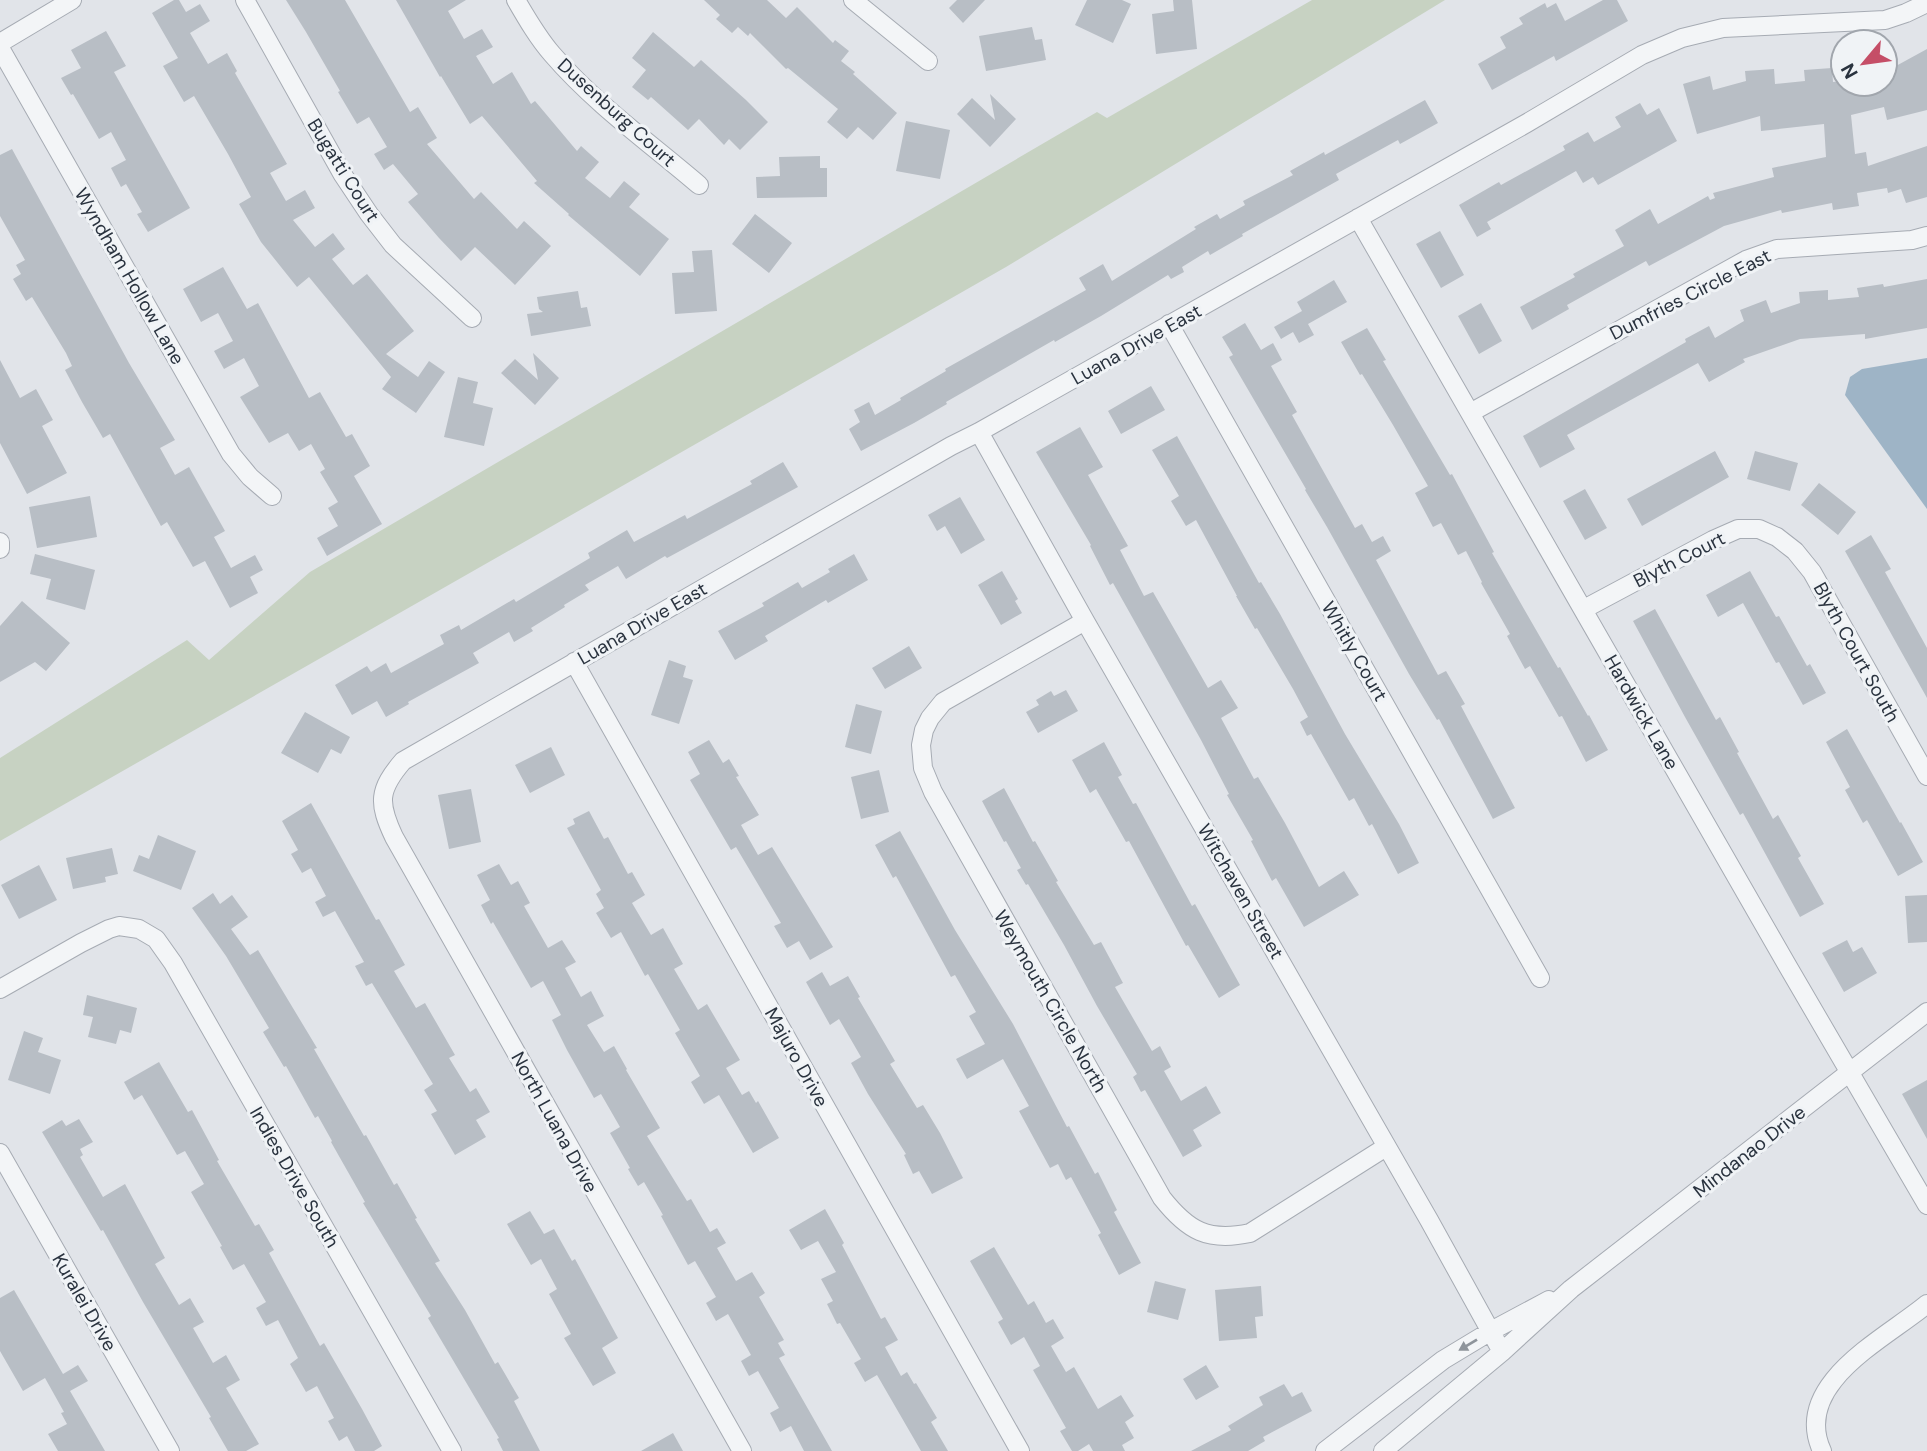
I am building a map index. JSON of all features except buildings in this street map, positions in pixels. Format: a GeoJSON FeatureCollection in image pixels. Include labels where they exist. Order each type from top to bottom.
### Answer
{"type":"FeatureCollection","features":[{"type":"Feature","properties":{"kind":"street"},"geometry":{"type":"LineString","coordinates":[[0,45],[72,0]]}},
{"type":"Feature","properties":{"kind":"street","name":"Bugatti Court"},"geometry":{"type":"LineString","coordinates":[[244,0],[343,175],[369,214],[393,245],[472,318]]}},
{"type":"Feature","properties":{"kind":"street","name":"Dusenburg Court"},"geometry":{"type":"LineString","coordinates":[[516,0],[552,54],[589,92],[699,185]]}},
{"type":"Feature","properties":{"kind":"street"},"geometry":{"type":"LineString","coordinates":[[853,0],[928,61]]}},
{"type":"Feature","properties":{"kind":"street","name":"Luana Drive East"},"geometry":{"type":"LineString","coordinates":[[384,788],[403,761],[939,452],[1358,218],[1642,55],[1682,38],[1723,27],[1885,20],[1927,3]]}},
{"type":"Feature","properties":{"kind":"street","name":"Wyndham Hollow Lane"},"geometry":{"type":"LineString","coordinates":[[0,45],[231,454],[250,477],[272,496]]}},
{"type":"Feature","properties":{"kind":"street","name":"Hardwick Lane"},"geometry":{"type":"LineString","coordinates":[[1358,218],[1927,1205]]}},
{"type":"Feature","properties":{"kind":"street","name":"Dumfries Circle East"},"geometry":{"type":"LineString","coordinates":[[1470,413],[1746,260],[1777,249],[1912,240],[1927,236]]}},
{"type":"Feature","properties":{"kind":"street","name":"Whitly Court"},"geometry":{"type":"LineString","coordinates":[[1169,324],[1540,978]]}},
{"type":"Feature","properties":{"kind":"street","name":"Witchaven Street"},"geometry":{"type":"LineString","coordinates":[[979,432],[1502,1352]]}},
{"type":"Feature","properties":{"kind":"street","name":"Blyth Court"},"geometry":{"type":"LineString","coordinates":[[1584,609],[1738,529],[1759,530],[1777,537]]}},
{"type":"Feature","properties":{"kind":"street","name":"Blyth Court South"},"geometry":{"type":"LineString","coordinates":[[1777,537],[1795,551],[1812,572],[1927,776]]}},
{"type":"Feature","properties":{"kind":"street"},"geometry":{"type":"LineString","coordinates":[[0,542],[0,549]]}},
{"type":"Feature","properties":{"kind":"street","name":"Weymouth Circle North"},"geometry":{"type":"LineString","coordinates":[[1085,621],[943,702],[924,730],[921,746],[923,768],[979,877],[1162,1198],[1190,1227],[1207,1235],[1230,1238],[1250,1233],[1386,1147]]}},
{"type":"Feature","properties":{"kind":"street","name":"Majuro Drive"},"geometry":{"type":"LineString","coordinates":[[574,662],[1020,1451]]}},
{"type":"Feature","properties":{"kind":"street","name":"North Luana Drive"},"geometry":{"type":"LineString","coordinates":[[384,788],[383,815],[394,838],[742,1451]]}},
{"type":"Feature","properties":{"kind":"street","name":"Indies Drive South"},"geometry":{"type":"LineString","coordinates":[[0,989],[109,929],[120,926],[139,929],[156,939],[173,963],[452,1451]]}},
{"type":"Feature","properties":{"kind":"street","name":"Mindanao Drive"},"geometry":{"type":"LineString","coordinates":[[1382,1451],[1502,1352],[1571,1289],[1927,1012]]}},
{"type":"Feature","properties":{"kind":"street","name":"Kuralei Drive"},"geometry":{"type":"LineString","coordinates":[[0,1153],[170,1451]]}},
{"type":"Feature","properties":{"kind":"street","name":"Mindanao Drive"},"geometry":{"type":"LineString","coordinates":[[1325,1451],[1443,1360],[1490,1331],[1571,1289]]}},
{"type":"Feature","properties":{"kind":"street"},"geometry":{"type":"LineString","coordinates":[[1822,1451],[1815,1426],[1819,1402],[1827,1387],[1880,1340],[1927,1304]]}},
{"type":"Feature","properties":{"kind":"green space"},"geometry":{"type":"Polygon","coordinates":[[[1312,0],[1445,0],[1006,267],[0,841],[0,758],[187,640],[209,660],[310,572],[1097,112],[1107,118],[1312,0]]]}},
{"type":"Feature","properties":{"kind":"water"},"geometry":{"type":"Polygon","coordinates":[[[1927,358],[1927,509],[1845,395],[1850,377],[1862,369],[1927,358]]]}}]}
